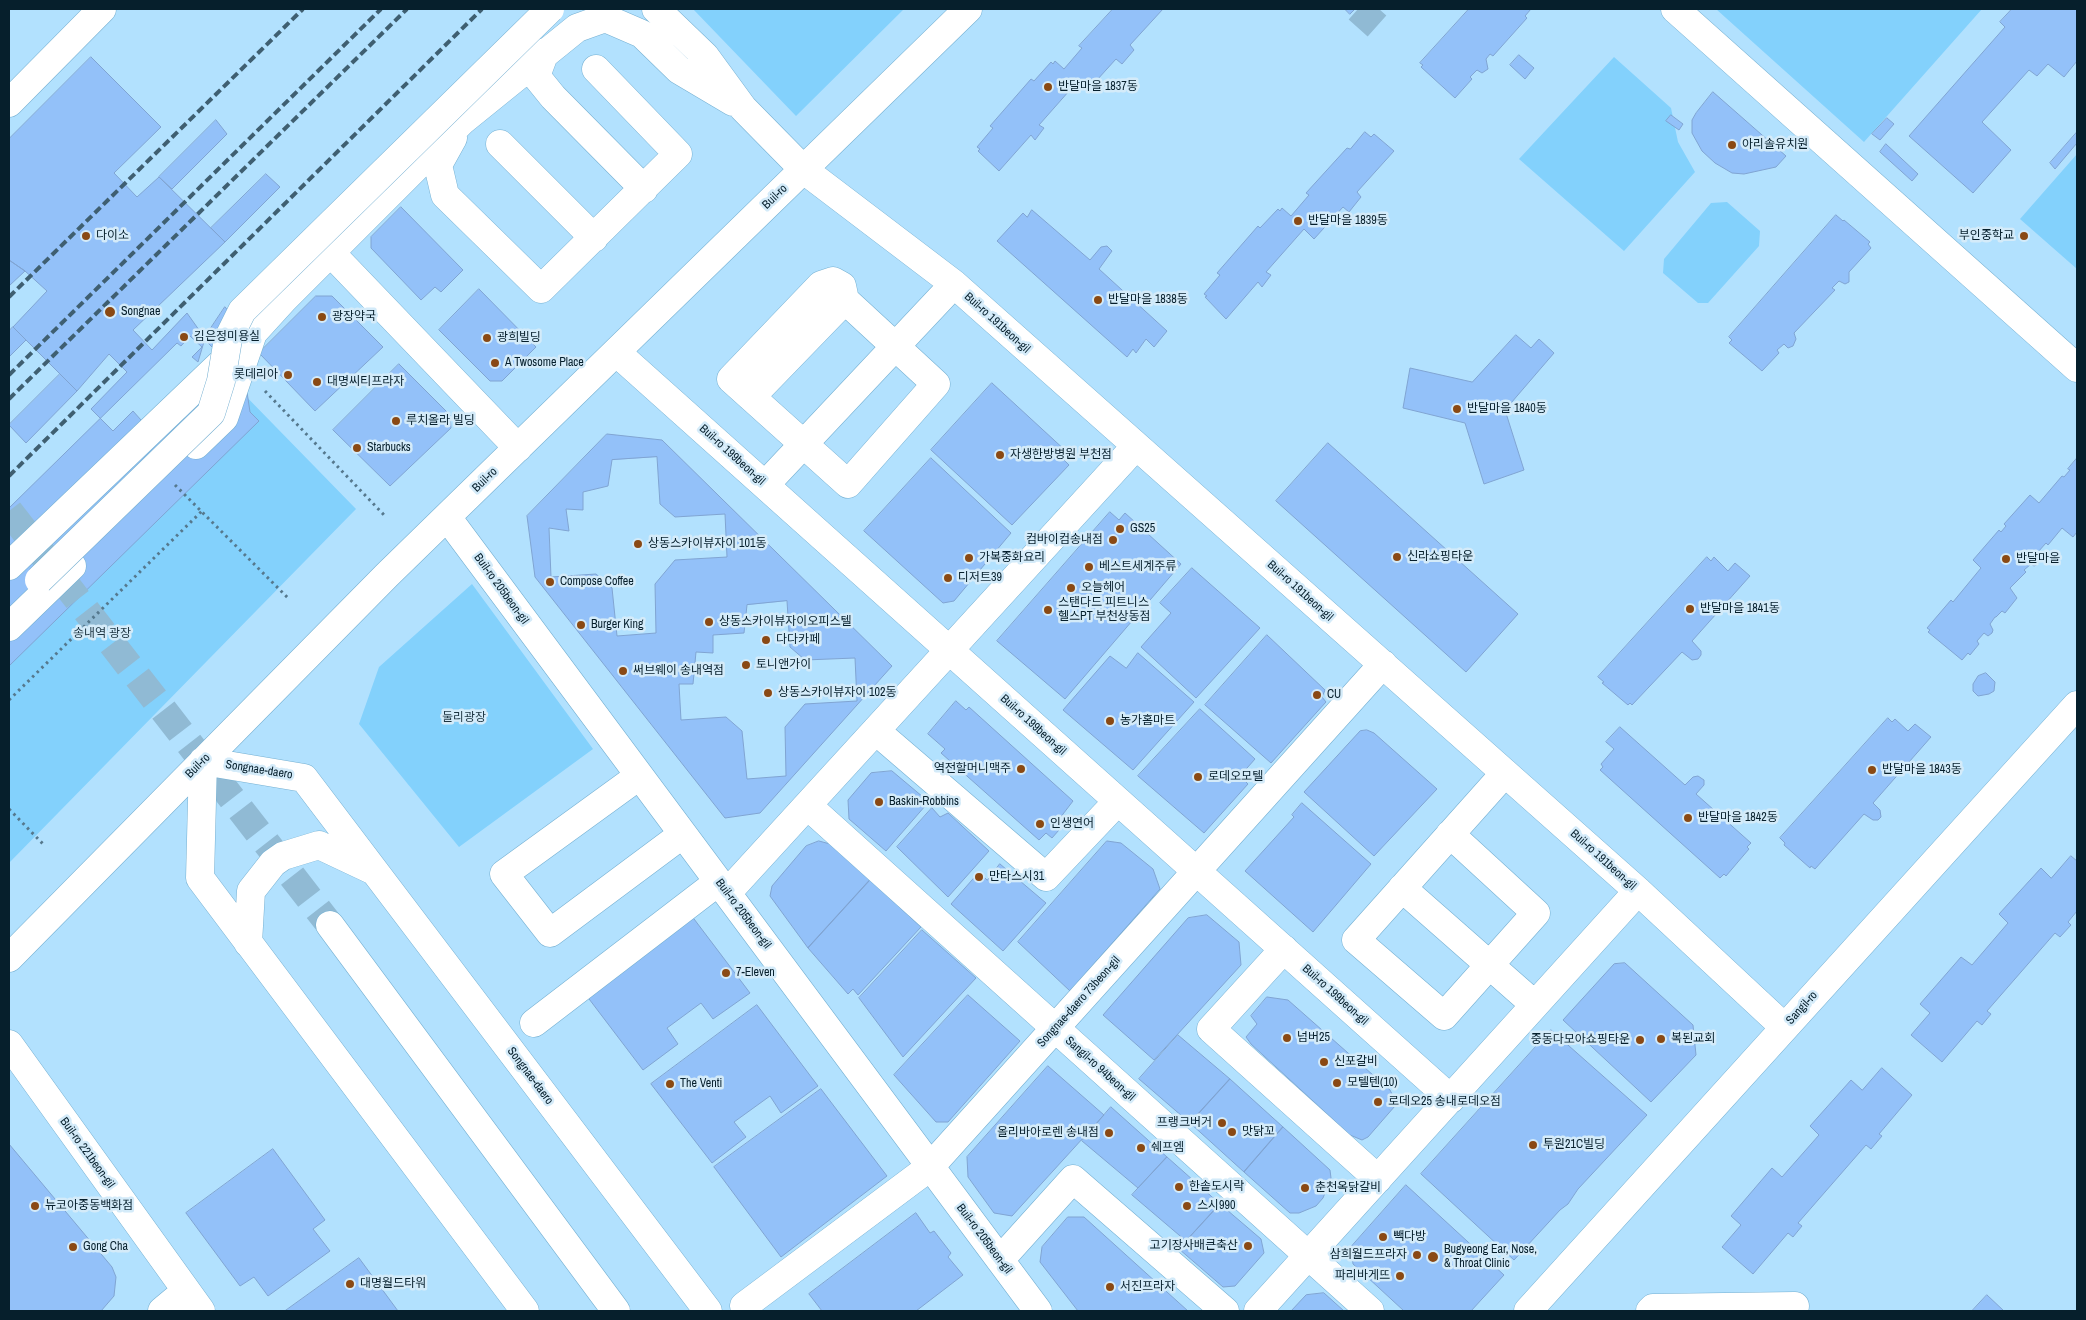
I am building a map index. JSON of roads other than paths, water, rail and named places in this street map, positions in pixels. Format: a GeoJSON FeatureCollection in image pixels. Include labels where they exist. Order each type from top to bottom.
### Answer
{"type":"FeatureCollection","features":[{"type":"Feature","properties":{"kind":"street"},"geometry":{"type":"LineString","coordinates":[[9,103],[100,9]]}},
{"type":"Feature","properties":{"kind":"street"},"geometry":{"type":"LineString","coordinates":[[9,609],[211,412],[221,381],[228,339],[242,311],[550,9]]}},
{"type":"Feature","properties":{"kind":"street"},"geometry":{"type":"LineString","coordinates":[[656,9],[705,56],[743,108]]}},
{"type":"Feature","properties":{"kind":"street","name":"Buil-ro"},"geometry":{"type":"LineString","coordinates":[[9,958],[447,517],[968,9]]}},
{"type":"Feature","properties":{"kind":"street"},"geometry":{"type":"LineString","coordinates":[[1675,9],[2077,368]]}},
{"type":"Feature","properties":{"kind":"street"},"geometry":{"type":"LineString","coordinates":[[9,566],[253,333],[330,252],[462,121],[577,28],[605,18],[642,34],[679,70],[743,108]]}},
{"type":"Feature","properties":{"kind":"street"},"geometry":{"type":"LineString","coordinates":[[545,52],[536,76],[553,98],[644,189]]}},
{"type":"Feature","properties":{"kind":"street"},"geometry":{"type":"LineString","coordinates":[[462,121],[438,165],[445,195],[541,290],[678,154],[596,68]]}},
{"type":"Feature","properties":{"kind":"street","name":"Buil-ro 191beon-gil"},"geometry":{"type":"LineString","coordinates":[[743,108],[804,170],[954,284],[1638,891],[1784,1027]]}},
{"type":"Feature","properties":{"kind":"street"},"geometry":{"type":"LineString","coordinates":[[500,144],[594,238]]}},
{"type":"Feature","properties":{"kind":"street"},"geometry":{"type":"LineString","coordinates":[[330,252],[518,448]]}},
{"type":"Feature","properties":{"kind":"street"},"geometry":{"type":"LineString","coordinates":[[765,485],[954,284]]}},
{"type":"Feature","properties":{"kind":"street"},"geometry":{"type":"LineString","coordinates":[[845,300],[895,346],[936,384],[848,484],[751,397],[845,300]]}},
{"type":"Feature","properties":{"kind":"street"},"geometry":{"type":"LineString","coordinates":[[9,628],[224,418],[253,333]]}},
{"type":"Feature","properties":{"kind":"street","name":"Buil-ro 199beon-gil"},"geometry":{"type":"LineString","coordinates":[[616,352],[1451,1099]]}},
{"type":"Feature","properties":{"kind":"street"},"geometry":{"type":"LineString","coordinates":[[534,1023],[723,888],[808,806],[1136,446]]}},
{"type":"Feature","properties":{"kind":"street","name":"Buil-ro 205beon-gil"},"geometry":{"type":"LineString","coordinates":[[447,517],[1038,1311]]}},
{"type":"Feature","properties":{"kind":"street","name":"Songnae-daero 73beon-gil"},"geometry":{"type":"LineString","coordinates":[[744,1306],[930,1166],[1197,872],[1382,664]]}},
{"type":"Feature","properties":{"kind":"street","name":"Sangil-ro"},"geometry":{"type":"LineString","coordinates":[[1528,1311],[2077,705]]}},
{"type":"Feature","properties":{"kind":"street"},"geometry":{"type":"LineString","coordinates":[[876,732],[1046,877],[1118,801]]}},
{"type":"Feature","properties":{"kind":"street"},"geometry":{"type":"LineString","coordinates":[[203,762],[200,878],[525,1311]]}},
{"type":"Feature","properties":{"kind":"street","name":"Songnae-daero"},"geometry":{"type":"LineString","coordinates":[[203,762],[304,778],[708,1311]]}},
{"type":"Feature","properties":{"kind":"street"},"geometry":{"type":"LineString","coordinates":[[1450,834],[1536,913],[1444,1016],[1356,940],[1450,834],[1505,773]]}},
{"type":"Feature","properties":{"kind":"street"},"geometry":{"type":"LineString","coordinates":[[639,776],[504,874],[550,933],[684,834]]}},
{"type":"Feature","properties":{"kind":"street","name":"Sangil-ro 94beon-gil"},"geometry":{"type":"LineString","coordinates":[[808,806],[1370,1311]]}},
{"type":"Feature","properties":{"kind":"street"},"geometry":{"type":"LineString","coordinates":[[248,943],[251,891],[273,863],[283,856],[319,845],[375,871]]}},
{"type":"Feature","properties":{"kind":"street"},"geometry":{"type":"LineString","coordinates":[[1402,888],[1535,1005]]}},
{"type":"Feature","properties":{"kind":"street"},"geometry":{"type":"LineString","coordinates":[[1258,1311],[1638,891]]}},
{"type":"Feature","properties":{"kind":"street"},"geometry":{"type":"LineString","coordinates":[[330,925],[616,1311]]}},
{"type":"Feature","properties":{"kind":"street"},"geometry":{"type":"LineString","coordinates":[[1284,949],[1211,1029],[1378,1180]]}},
{"type":"Feature","properties":{"kind":"street","name":"Buil-ro 221beon-gil"},"geometry":{"type":"LineString","coordinates":[[9,1044],[193,1301]]}},
{"type":"Feature","properties":{"kind":"street"},"geometry":{"type":"LineString","coordinates":[[1000,1260],[1073,1179],[1224,1311]]}},
{"type":"Feature","properties":{"kind":"street"},"geometry":{"type":"LineString","coordinates":[[162,1311],[193,1301]]}},
{"type":"Feature","properties":{"kind":"street"},"geometry":{"type":"LineString","coordinates":[[1650,1311],[1653,1308],[1795,1306]]}},
{"type":"Feature","properties":{"kind":"tunnel"},"geometry":{"type":"LineString","coordinates":[[1358,9],[1377,26]]}},
{"type":"Feature","properties":{"kind":"tunnel"},"geometry":{"type":"LineString","coordinates":[[9,511],[330,925]]}},
{"type":"Feature","properties":{"kind":"railway"},"geometry":{"type":"LineString","coordinates":[[9,297],[303,9]]}},
{"type":"Feature","properties":{"kind":"railway"},"geometry":{"type":"LineString","coordinates":[[9,375],[381,9]]}},
{"type":"Feature","properties":{"kind":"railway"},"geometry":{"type":"LineString","coordinates":[[9,399],[407,9]]}},
{"type":"Feature","properties":{"kind":"railway"},"geometry":{"type":"LineString","coordinates":[[9,476],[482,9]]}},
{"type":"Feature","properties":{"kind":"place","name":"반달마을 1837동"},"geometry":{"type":"Point","coordinates":[1048,87]}},
{"type":"Feature","properties":{"kind":"place","name":"아리솔유치원"},"geometry":{"type":"Point","coordinates":[1732,145]}},
{"type":"Feature","properties":{"kind":"place","name":"반달마을 1839동"},"geometry":{"type":"Point","coordinates":[1298,221]}},
{"type":"Feature","properties":{"kind":"place","name":"다이소"},"geometry":{"type":"Point","coordinates":[86,236]}},
{"type":"Feature","properties":{"kind":"place","name":"부인중학교"},"geometry":{"type":"Point","coordinates":[2024,236]}},
{"type":"Feature","properties":{"kind":"place","name":"반달마을 1838동"},"geometry":{"type":"Point","coordinates":[1098,300]}},
{"type":"Feature","properties":{"kind":"place","name":"Songnae"},"geometry":{"type":"Point","coordinates":[110,312]}},
{"type":"Feature","properties":{"kind":"place","name":"광장약국"},"geometry":{"type":"Point","coordinates":[322,317]}},
{"type":"Feature","properties":{"kind":"place","name":"김은정미용실"},"geometry":{"type":"Point","coordinates":[184,337]}},
{"type":"Feature","properties":{"kind":"place","name":"광희빌딩"},"geometry":{"type":"Point","coordinates":[487,338]}},
{"type":"Feature","properties":{"kind":"place","name":"A Twosome Place"},"geometry":{"type":"Point","coordinates":[495,363]}},
{"type":"Feature","properties":{"kind":"place","name":"롯데리아"},"geometry":{"type":"Point","coordinates":[288,375]}},
{"type":"Feature","properties":{"kind":"place","name":"대명씨티프라자"},"geometry":{"type":"Point","coordinates":[317,382]}},
{"type":"Feature","properties":{"kind":"place","name":"반달마을 1840동"},"geometry":{"type":"Point","coordinates":[1457,409]}},
{"type":"Feature","properties":{"kind":"place","name":"루치올라 빌딩"},"geometry":{"type":"Point","coordinates":[396,421]}},
{"type":"Feature","properties":{"kind":"place","name":"Starbucks"},"geometry":{"type":"Point","coordinates":[357,448]}},
{"type":"Feature","properties":{"kind":"place","name":"자생한방병원 부천점"},"geometry":{"type":"Point","coordinates":[1000,455]}},
{"type":"Feature","properties":{"kind":"place","name":"GS25"},"geometry":{"type":"Point","coordinates":[1120,529]}},
{"type":"Feature","properties":{"kind":"place","name":"컴바이컴송내점"},"geometry":{"type":"Point","coordinates":[1113,540]}},
{"type":"Feature","properties":{"kind":"place","name":"상동스카이뷰자이 101동"},"geometry":{"type":"Point","coordinates":[638,544]}},
{"type":"Feature","properties":{"kind":"place","name":"신라쇼핑타운"},"geometry":{"type":"Point","coordinates":[1397,557]}},
{"type":"Feature","properties":{"kind":"place","name":"가복중화요리"},"geometry":{"type":"Point","coordinates":[969,558]}},
{"type":"Feature","properties":{"kind":"place","name":"반달마을"},"geometry":{"type":"Point","coordinates":[2006,559]}},
{"type":"Feature","properties":{"kind":"place","name":"베스트세계주류"},"geometry":{"type":"Point","coordinates":[1089,567]}},
{"type":"Feature","properties":{"kind":"place","name":"디저트39"},"geometry":{"type":"Point","coordinates":[948,578]}},
{"type":"Feature","properties":{"kind":"place","name":"Compose Coffee"},"geometry":{"type":"Point","coordinates":[550,582]}},
{"type":"Feature","properties":{"kind":"place","name":"오늘헤어"},"geometry":{"type":"Point","coordinates":[1071,588]}},
{"type":"Feature","properties":{"kind":"place","name":"반달마을 1841동"},"geometry":{"type":"Point","coordinates":[1690,609]}},
{"type":"Feature","properties":{"kind":"place","name":"스탠다드 피트니스 헬스PT 부천상동점"},"geometry":{"type":"Point","coordinates":[1048,610]}},
{"type":"Feature","properties":{"kind":"place","name":"상동스카이뷰자이오피스텔"},"geometry":{"type":"Point","coordinates":[709,622]}},
{"type":"Feature","properties":{"kind":"place","name":"Burger King"},"geometry":{"type":"Point","coordinates":[581,625]}},
{"type":"Feature","properties":{"kind":"place","name":"다다카페"},"geometry":{"type":"Point","coordinates":[766,640]}},
{"type":"Feature","properties":{"kind":"place","name":"토니앤가이"},"geometry":{"type":"Point","coordinates":[746,665]}},
{"type":"Feature","properties":{"kind":"place","name":"써브웨이 송내역점"},"geometry":{"type":"Point","coordinates":[623,671]}},
{"type":"Feature","properties":{"kind":"place","name":"상동스카이뷰자이 102동"},"geometry":{"type":"Point","coordinates":[768,693]}},
{"type":"Feature","properties":{"kind":"place","name":"CU"},"geometry":{"type":"Point","coordinates":[1317,695]}},
{"type":"Feature","properties":{"kind":"place","name":"농가홈마트"},"geometry":{"type":"Point","coordinates":[1110,721]}},
{"type":"Feature","properties":{"kind":"place","name":"역전할머니맥주"},"geometry":{"type":"Point","coordinates":[1021,769]}},
{"type":"Feature","properties":{"kind":"place","name":"반달마을 1843동"},"geometry":{"type":"Point","coordinates":[1872,770]}},
{"type":"Feature","properties":{"kind":"place","name":"로데오모텔"},"geometry":{"type":"Point","coordinates":[1198,777]}},
{"type":"Feature","properties":{"kind":"place","name":"Baskin-Robbins"},"geometry":{"type":"Point","coordinates":[879,802]}},
{"type":"Feature","properties":{"kind":"place","name":"반달마을 1842동"},"geometry":{"type":"Point","coordinates":[1688,818]}},
{"type":"Feature","properties":{"kind":"place","name":"인생연어"},"geometry":{"type":"Point","coordinates":[1040,824]}},
{"type":"Feature","properties":{"kind":"place","name":"만타스시31"},"geometry":{"type":"Point","coordinates":[979,877]}},
{"type":"Feature","properties":{"kind":"place","name":"7-Eleven"},"geometry":{"type":"Point","coordinates":[726,973]}},
{"type":"Feature","properties":{"kind":"place","name":"넘버25"},"geometry":{"type":"Point","coordinates":[1287,1038]}},
{"type":"Feature","properties":{"kind":"place","name":"복된교회"},"geometry":{"type":"Point","coordinates":[1661,1039]}},
{"type":"Feature","properties":{"kind":"place","name":"중동다모아쇼핑타운"},"geometry":{"type":"Point","coordinates":[1640,1040]}},
{"type":"Feature","properties":{"kind":"place","name":"신포갈비"},"geometry":{"type":"Point","coordinates":[1324,1062]}},
{"type":"Feature","properties":{"kind":"place","name":"모텔텐(10)"},"geometry":{"type":"Point","coordinates":[1337,1083]}},
{"type":"Feature","properties":{"kind":"place","name":"The Venti"},"geometry":{"type":"Point","coordinates":[670,1084]}},
{"type":"Feature","properties":{"kind":"place","name":"로데오25 송내로데오점"},"geometry":{"type":"Point","coordinates":[1378,1102]}},
{"type":"Feature","properties":{"kind":"place","name":"프랭크버거"},"geometry":{"type":"Point","coordinates":[1222,1123]}},
{"type":"Feature","properties":{"kind":"place","name":"맛닭꼬"},"geometry":{"type":"Point","coordinates":[1232,1132]}},
{"type":"Feature","properties":{"kind":"place","name":"올리바아로렌 송내점"},"geometry":{"type":"Point","coordinates":[1109,1133]}},
{"type":"Feature","properties":{"kind":"place","name":"투원21C빌딩"},"geometry":{"type":"Point","coordinates":[1533,1145]}},
{"type":"Feature","properties":{"kind":"place","name":"쉐프엠"},"geometry":{"type":"Point","coordinates":[1141,1148]}},
{"type":"Feature","properties":{"kind":"place","name":"한솥도시락"},"geometry":{"type":"Point","coordinates":[1179,1187]}},
{"type":"Feature","properties":{"kind":"place","name":"춘천옥닭갈비"},"geometry":{"type":"Point","coordinates":[1305,1188]}},
{"type":"Feature","properties":{"kind":"place","name":"뉴코아중동백화점"},"geometry":{"type":"Point","coordinates":[35,1206]}},
{"type":"Feature","properties":{"kind":"place","name":"스시990"},"geometry":{"type":"Point","coordinates":[1187,1206]}},
{"type":"Feature","properties":{"kind":"place","name":"빽다방"},"geometry":{"type":"Point","coordinates":[1383,1237]}},
{"type":"Feature","properties":{"kind":"place","name":"고기장사배큰축산"},"geometry":{"type":"Point","coordinates":[1248,1246]}},
{"type":"Feature","properties":{"kind":"place","name":"Gong Cha"},"geometry":{"type":"Point","coordinates":[73,1247]}},
{"type":"Feature","properties":{"kind":"place","name":"삼희월드프라자"},"geometry":{"type":"Point","coordinates":[1417,1255]}},
{"type":"Feature","properties":{"kind":"place","name":"Bugyeong Ear, Nose, & Throat Clinic"},"geometry":{"type":"Point","coordinates":[1433,1257]}},
{"type":"Feature","properties":{"kind":"place","name":"파리바게뜨"},"geometry":{"type":"Point","coordinates":[1400,1276]}},
{"type":"Feature","properties":{"kind":"place","name":"대명월드타워"},"geometry":{"type":"Point","coordinates":[350,1284]}},
{"type":"Feature","properties":{"kind":"place","name":"서진프라자"},"geometry":{"type":"Point","coordinates":[1110,1287]}},
{"type":"Feature","properties":{"kind":"park label","name":"송내역 광장"},"geometry":{"type":"Point","coordinates":[102,634]}},
{"type":"Feature","properties":{"kind":"park label","name":"둘리광장"},"geometry":{"type":"Point","coordinates":[464,718]}}]}
